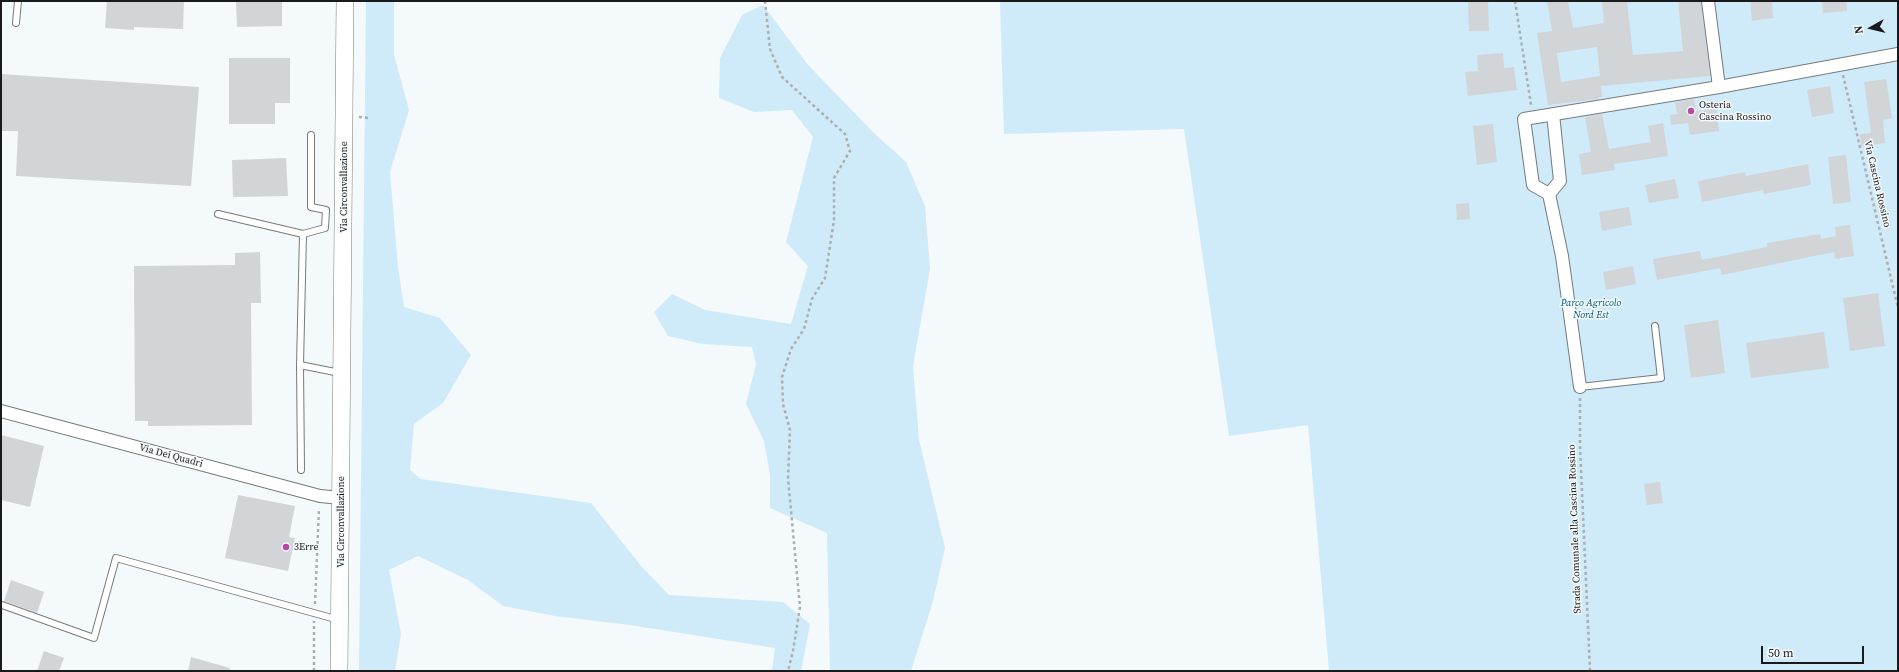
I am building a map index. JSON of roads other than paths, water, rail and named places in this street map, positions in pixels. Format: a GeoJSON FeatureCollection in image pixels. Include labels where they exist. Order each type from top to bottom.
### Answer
{"type":"FeatureCollection","features":[{"type":"Feature","properties":{"kind":"main road","name":"Via Circonvallazione"},"geometry":{"type":"LineString","coordinates":[[339,671],[342,498],[345,1]]}},
{"type":"Feature","properties":{"kind":"street"},"geometry":{"type":"LineString","coordinates":[[1708,1],[1719,87]]}},
{"type":"Feature","properties":{"kind":"street"},"geometry":{"type":"LineString","coordinates":[[1580,387],[1562,256],[1549,194],[1533,185],[1524,119],[1719,87],[1898,54]]}},
{"type":"Feature","properties":{"kind":"street"},"geometry":{"type":"LineString","coordinates":[[1549,194],[1560,182],[1553,114]]}},
{"type":"Feature","properties":{"kind":"street","name":"Via Dei Quadri"},"geometry":{"type":"LineString","coordinates":[[1,411],[320,496],[342,498]]}},
{"type":"Feature","properties":{"kind":"lane"},"geometry":{"type":"LineString","coordinates":[[16,23],[18,1]]}},
{"type":"Feature","properties":{"kind":"lane","name":"Via Circonvallazione"},"geometry":{"type":"LineString","coordinates":[[218,214],[303,234],[325,228],[326,210],[311,207],[311,135]]}},
{"type":"Feature","properties":{"kind":"lane"},"geometry":{"type":"LineString","coordinates":[[301,470],[300,365],[303,234]]}},
{"type":"Feature","properties":{"kind":"lane"},"geometry":{"type":"LineString","coordinates":[[1580,387],[1661,378],[1655,326]]}},
{"type":"Feature","properties":{"kind":"lane"},"geometry":{"type":"LineString","coordinates":[[300,365],[343,374]]}},
{"type":"Feature","properties":{"kind":"lane"},"geometry":{"type":"LineString","coordinates":[[2,605],[94,638],[116,558],[340,621]]}},
{"type":"Feature","properties":{"kind":"place","name":"Osteria Cascina Rossino"},"geometry":{"type":"Point","coordinates":[1691,111]}},
{"type":"Feature","properties":{"kind":"place","name":"3Erre"},"geometry":{"type":"Point","coordinates":[286,547]}},
{"type":"Feature","properties":{"kind":"park label","name":"Parco Agricolo Nord Est"},"geometry":{"type":"Point","coordinates":[1591,308]}}]}
